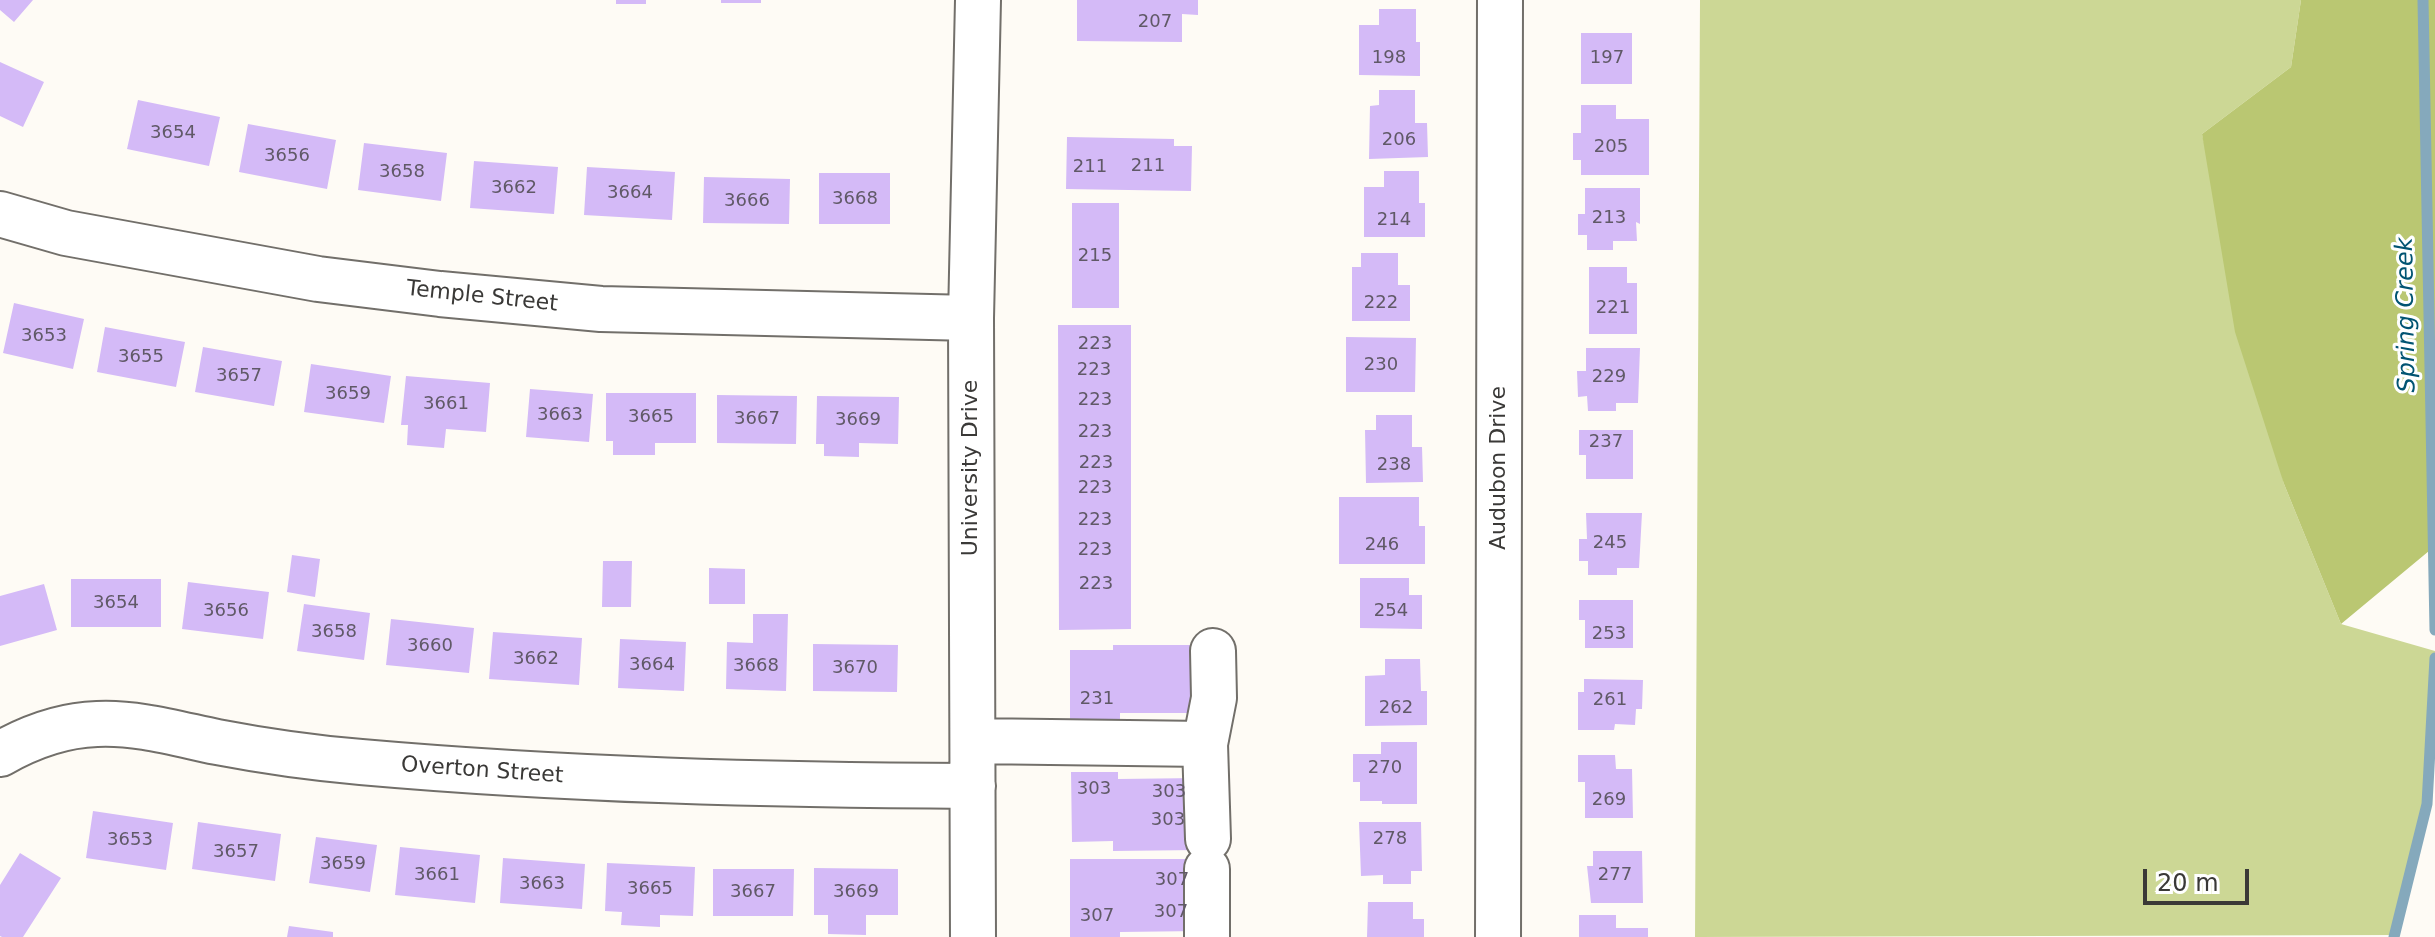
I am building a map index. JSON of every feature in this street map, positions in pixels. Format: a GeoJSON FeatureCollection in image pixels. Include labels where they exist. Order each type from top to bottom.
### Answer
{"type":"FeatureCollection","features":[{"type":"Feature","properties":{"kind":"street","name":"University Drive"},"geometry":{"type":"LineString","coordinates":[[973,937],[971,318],[978,0]]}},
{"type":"Feature","properties":{"kind":"street","name":"Audubon Drive"},"geometry":{"type":"LineString","coordinates":[[1498,937],[1500,0]]}},
{"type":"Feature","properties":{"kind":"street","name":"Temple Street"},"geometry":{"type":"LineString","coordinates":[[0,214],[66,233],[318,279],[440,294],[601,309],[971,318]]}},
{"type":"Feature","properties":{"kind":"street"},"geometry":{"type":"LineString","coordinates":[[1207,937],[1205,744],[1214,698],[1213,651]]}},
{"type":"Feature","properties":{"kind":"street","name":"Overton Street"},"geometry":{"type":"LineString","coordinates":[[0,754],[20,742],[60,728],[99,724],[138,727],[357,762],[527,776],[752,785],[973,786]]}},
{"type":"Feature","properties":{"kind":"street"},"geometry":{"type":"LineString","coordinates":[[973,741],[1205,744]]}},
{"type":"Feature","properties":{"kind":"green space"},"geometry":{"type":"Polygon","coordinates":[[[1700,0],[2301,0],[2291,67],[2202,134],[2284,484],[2341,624],[2435,651],[2427,804],[2395,935],[1695,937],[1700,0]]]}},
{"type":"Feature","properties":{"kind":"green space"},"geometry":{"type":"Polygon","coordinates":[[[2301,0],[2435,0],[2435,546],[2341,624],[2284,484],[2235,332],[2202,134],[2291,67],[2301,0]]]}},
{"type":"Feature","properties":{"kind":"building"},"geometry":{"type":"Polygon","coordinates":[[[0,0],[33,0],[14,22],[0,10],[0,0]]]}},
{"type":"Feature","properties":{"kind":"building"},"geometry":{"type":"Polygon","coordinates":[[[616,0],[646,0],[646,4],[616,4],[616,0]]]}},
{"type":"Feature","properties":{"kind":"building"},"geometry":{"type":"Polygon","coordinates":[[[721,0],[761,0],[761,3],[721,3],[721,0]]]}},
{"type":"Feature","properties":{"kind":"building"},"geometry":{"type":"Polygon","coordinates":[[[1077,0],[1198,0],[1198,15],[1182,14],[1182,42],[1077,41],[1077,0]]]}},
{"type":"Feature","properties":{"kind":"building"},"geometry":{"type":"Polygon","coordinates":[[[1379,9],[1416,9],[1420,76],[1359,75],[1359,25],[1379,25],[1379,9]]]}},
{"type":"Feature","properties":{"kind":"building"},"geometry":{"type":"Polygon","coordinates":[[[1581,33],[1632,33],[1632,84],[1581,84],[1581,33]]]}},
{"type":"Feature","properties":{"kind":"building"},"geometry":{"type":"Polygon","coordinates":[[[0,62],[44,82],[23,127],[0,116],[0,62]]]}},
{"type":"Feature","properties":{"kind":"building"},"geometry":{"type":"Polygon","coordinates":[[[1379,90],[1415,90],[1415,123],[1427,123],[1428,157],[1369,159],[1370,106],[1379,105],[1379,90]]]}},
{"type":"Feature","properties":{"kind":"building"},"geometry":{"type":"Polygon","coordinates":[[[138,100],[220,117],[209,166],[127,149],[138,100]]]}},
{"type":"Feature","properties":{"kind":"building"},"geometry":{"type":"Polygon","coordinates":[[[1581,105],[1616,105],[1616,119],[1649,119],[1649,175],[1581,175],[1581,160],[1573,160],[1573,133],[1581,133],[1581,105]]]}},
{"type":"Feature","properties":{"kind":"building"},"geometry":{"type":"Polygon","coordinates":[[[248,124],[336,140],[327,189],[239,172],[248,124]]]}},
{"type":"Feature","properties":{"kind":"building"},"geometry":{"type":"Polygon","coordinates":[[[1067,137],[1174,139],[1174,146],[1192,146],[1191,191],[1066,189],[1067,137]]]}},
{"type":"Feature","properties":{"kind":"building"},"geometry":{"type":"Polygon","coordinates":[[[364,143],[447,153],[441,201],[358,190],[364,143]]]}},
{"type":"Feature","properties":{"kind":"building"},"geometry":{"type":"Polygon","coordinates":[[[474,161],[558,167],[554,214],[470,208],[474,161]]]}},
{"type":"Feature","properties":{"kind":"building"},"geometry":{"type":"Polygon","coordinates":[[[587,167],[675,172],[672,220],[584,215],[587,167]]]}},
{"type":"Feature","properties":{"kind":"building"},"geometry":{"type":"Polygon","coordinates":[[[1384,171],[1419,171],[1419,203],[1425,203],[1425,237],[1364,237],[1364,187],[1384,187],[1384,171]]]}},
{"type":"Feature","properties":{"kind":"building"},"geometry":{"type":"Polygon","coordinates":[[[819,173],[890,173],[890,224],[819,224],[819,173]]]}},
{"type":"Feature","properties":{"kind":"building"},"geometry":{"type":"Polygon","coordinates":[[[704,177],[790,179],[789,224],[703,223],[704,177]]]}},
{"type":"Feature","properties":{"kind":"building"},"geometry":{"type":"Polygon","coordinates":[[[1585,188],[1640,188],[1637,241],[1613,241],[1613,250],[1587,250],[1587,235],[1578,235],[1578,214],[1585,214],[1585,188]]]}},
{"type":"Feature","properties":{"kind":"building"},"geometry":{"type":"Polygon","coordinates":[[[1072,203],[1119,203],[1119,308],[1072,308],[1072,203]]]}},
{"type":"Feature","properties":{"kind":"building"},"geometry":{"type":"Polygon","coordinates":[[[1361,253],[1398,253],[1398,285],[1410,285],[1410,321],[1352,321],[1352,267],[1361,267],[1361,253]]]}},
{"type":"Feature","properties":{"kind":"building"},"geometry":{"type":"Polygon","coordinates":[[[1589,267],[1627,267],[1627,283],[1637,283],[1637,334],[1589,334],[1589,267]]]}},
{"type":"Feature","properties":{"kind":"building"},"geometry":{"type":"Polygon","coordinates":[[[14,303],[84,319],[73,369],[3,353],[14,303]]]}},
{"type":"Feature","properties":{"kind":"building"},"geometry":{"type":"Polygon","coordinates":[[[1058,325],[1131,325],[1131,629],[1059,630],[1058,325]]]}},
{"type":"Feature","properties":{"kind":"building"},"geometry":{"type":"Polygon","coordinates":[[[105,327],[185,342],[176,387],[97,372],[105,327]]]}},
{"type":"Feature","properties":{"kind":"building"},"geometry":{"type":"Polygon","coordinates":[[[1346,337],[1416,338],[1415,392],[1346,392],[1346,337]]]}},
{"type":"Feature","properties":{"kind":"building"},"geometry":{"type":"Polygon","coordinates":[[[203,347],[282,361],[274,406],[195,392],[203,347]]]}},
{"type":"Feature","properties":{"kind":"building"},"geometry":{"type":"Polygon","coordinates":[[[1586,348],[1640,348],[1638,403],[1616,403],[1616,411],[1588,411],[1587,396],[1578,397],[1577,371],[1586,371],[1586,348]]]}},
{"type":"Feature","properties":{"kind":"building"},"geometry":{"type":"Polygon","coordinates":[[[311,364],[391,376],[384,423],[304,412],[311,364]]]}},
{"type":"Feature","properties":{"kind":"building"},"geometry":{"type":"Polygon","coordinates":[[[406,376],[490,383],[486,432],[446,429],[444,448],[407,445],[408,425],[401,425],[406,376]]]}},
{"type":"Feature","properties":{"kind":"building"},"geometry":{"type":"Polygon","coordinates":[[[530,389],[593,394],[589,442],[526,437],[530,389]]]}},
{"type":"Feature","properties":{"kind":"building"},"geometry":{"type":"Polygon","coordinates":[[[606,393],[696,393],[696,443],[655,443],[655,455],[613,455],[613,441],[606,441],[606,393]]]}},
{"type":"Feature","properties":{"kind":"building"},"geometry":{"type":"Polygon","coordinates":[[[717,395],[797,396],[796,444],[717,443],[717,395]]]}},
{"type":"Feature","properties":{"kind":"building"},"geometry":{"type":"Polygon","coordinates":[[[817,396],[899,397],[898,444],[859,443],[859,457],[824,456],[824,444],[816,444],[817,396]]]}},
{"type":"Feature","properties":{"kind":"building"},"geometry":{"type":"Polygon","coordinates":[[[1376,415],[1412,415],[1412,447],[1422,447],[1423,482],[1366,483],[1365,430],[1376,430],[1376,415]]]}},
{"type":"Feature","properties":{"kind":"building"},"geometry":{"type":"Polygon","coordinates":[[[1579,430],[1633,430],[1633,479],[1586,479],[1586,455],[1579,455],[1579,430]]]}},
{"type":"Feature","properties":{"kind":"building"},"geometry":{"type":"Polygon","coordinates":[[[1339,497],[1419,497],[1419,526],[1425,526],[1425,564],[1339,564],[1339,497]]]}},
{"type":"Feature","properties":{"kind":"building"},"geometry":{"type":"Polygon","coordinates":[[[1586,513],[1642,513],[1639,568],[1617,568],[1617,575],[1588,575],[1588,561],[1579,561],[1579,539],[1587,539],[1586,513]]]}},
{"type":"Feature","properties":{"kind":"building"},"geometry":{"type":"Polygon","coordinates":[[[292,555],[320,559],[315,597],[287,592],[292,555]]]}},
{"type":"Feature","properties":{"kind":"building"},"geometry":{"type":"Polygon","coordinates":[[[603,561],[632,561],[631,607],[602,607],[603,561]]]}},
{"type":"Feature","properties":{"kind":"building"},"geometry":{"type":"Polygon","coordinates":[[[709,568],[745,569],[745,604],[709,604],[709,568]]]}},
{"type":"Feature","properties":{"kind":"building"},"geometry":{"type":"Polygon","coordinates":[[[1360,578],[1409,578],[1409,595],[1422,595],[1422,629],[1360,628],[1360,578]]]}},
{"type":"Feature","properties":{"kind":"building"},"geometry":{"type":"Polygon","coordinates":[[[71,579],[161,579],[161,627],[71,627],[71,579]]]}},
{"type":"Feature","properties":{"kind":"building"},"geometry":{"type":"Polygon","coordinates":[[[188,582],[269,592],[263,639],[182,629],[188,582]]]}},
{"type":"Feature","properties":{"kind":"building"},"geometry":{"type":"Polygon","coordinates":[[[44,584],[57,630],[0,646],[0,596],[44,584]]]}},
{"type":"Feature","properties":{"kind":"building"},"geometry":{"type":"Polygon","coordinates":[[[1579,600],[1633,600],[1633,648],[1585,648],[1585,620],[1579,620],[1579,600]]]}},
{"type":"Feature","properties":{"kind":"building"},"geometry":{"type":"Polygon","coordinates":[[[304,604],[370,613],[364,660],[297,651],[304,604]]]}},
{"type":"Feature","properties":{"kind":"building"},"geometry":{"type":"Polygon","coordinates":[[[753,614],[788,614],[786,691],[726,689],[727,642],[753,643],[753,614]]]}},
{"type":"Feature","properties":{"kind":"building"},"geometry":{"type":"Polygon","coordinates":[[[391,619],[474,628],[469,673],[386,665],[391,619]]]}},
{"type":"Feature","properties":{"kind":"building"},"geometry":{"type":"Polygon","coordinates":[[[493,632],[582,638],[579,685],[489,679],[493,632]]]}},
{"type":"Feature","properties":{"kind":"building"},"geometry":{"type":"Polygon","coordinates":[[[620,639],[686,642],[684,691],[618,688],[620,639]]]}},
{"type":"Feature","properties":{"kind":"building"},"geometry":{"type":"Polygon","coordinates":[[[813,644],[898,645],[897,692],[813,691],[813,644]]]}},
{"type":"Feature","properties":{"kind":"building"},"geometry":{"type":"Polygon","coordinates":[[[1113,645],[1199,645],[1199,713],[1120,713],[1120,721],[1070,721],[1070,650],[1113,650],[1113,645]]]}},
{"type":"Feature","properties":{"kind":"building"},"geometry":{"type":"Polygon","coordinates":[[[1385,659],[1420,659],[1421,691],[1427,691],[1427,725],[1365,726],[1365,676],[1385,675],[1385,659]]]}},
{"type":"Feature","properties":{"kind":"building"},"geometry":{"type":"Polygon","coordinates":[[[1584,679],[1643,680],[1642,709],[1636,709],[1635,725],[1615,724],[1614,730],[1578,730],[1578,692],[1584,692],[1584,679]]]}},
{"type":"Feature","properties":{"kind":"building"},"geometry":{"type":"Polygon","coordinates":[[[1381,742],[1417,742],[1417,804],[1360,801],[1360,782],[1353,782],[1353,754],[1381,754],[1381,742]]]}},
{"type":"Feature","properties":{"kind":"building"},"geometry":{"type":"Polygon","coordinates":[[[1578,755],[1615,755],[1616,769],[1632,769],[1633,818],[1585,818],[1585,782],[1578,782],[1578,755]]]}},
{"type":"Feature","properties":{"kind":"building"},"geometry":{"type":"Polygon","coordinates":[[[1071,772],[1118,772],[1118,779],[1199,778],[1199,850],[1113,851],[1113,841],[1072,842],[1071,772]]]}},
{"type":"Feature","properties":{"kind":"building"},"geometry":{"type":"Polygon","coordinates":[[[93,811],[173,823],[166,870],[86,858],[93,811]]]}},
{"type":"Feature","properties":{"kind":"building"},"geometry":{"type":"Polygon","coordinates":[[[198,822],[281,834],[275,881],[192,869],[198,822]]]}},
{"type":"Feature","properties":{"kind":"building"},"geometry":{"type":"Polygon","coordinates":[[[1359,822],[1421,822],[1422,871],[1411,871],[1411,884],[1383,884],[1383,875],[1361,876],[1359,822]]]}},
{"type":"Feature","properties":{"kind":"building"},"geometry":{"type":"Polygon","coordinates":[[[316,837],[377,845],[370,892],[309,883],[316,837]]]}},
{"type":"Feature","properties":{"kind":"building"},"geometry":{"type":"Polygon","coordinates":[[[400,847],[480,855],[475,903],[395,895],[400,847]]]}},
{"type":"Feature","properties":{"kind":"building"},"geometry":{"type":"Polygon","coordinates":[[[1593,851],[1642,851],[1643,903],[1591,903],[1587,866],[1593,866],[1593,851]]]}},
{"type":"Feature","properties":{"kind":"building"},"geometry":{"type":"Polygon","coordinates":[[[20,853],[61,878],[23,937],[2,937],[0,885],[20,853]]]}},
{"type":"Feature","properties":{"kind":"building"},"geometry":{"type":"Polygon","coordinates":[[[503,858],[585,864],[582,909],[500,903],[503,858]]]}},
{"type":"Feature","properties":{"kind":"building"},"geometry":{"type":"Polygon","coordinates":[[[1070,859],[1200,859],[1200,931],[1120,932],[1120,937],[1070,937],[1070,859]]]}},
{"type":"Feature","properties":{"kind":"building"},"geometry":{"type":"Polygon","coordinates":[[[607,863],[695,867],[693,916],[660,915],[660,927],[621,925],[622,912],[605,911],[607,863]]]}},
{"type":"Feature","properties":{"kind":"building"},"geometry":{"type":"Polygon","coordinates":[[[814,868],[898,869],[898,915],[866,915],[866,935],[828,934],[828,915],[814,915],[814,868]]]}},
{"type":"Feature","properties":{"kind":"building"},"geometry":{"type":"Polygon","coordinates":[[[713,869],[794,869],[793,916],[713,916],[713,869]]]}},
{"type":"Feature","properties":{"kind":"building"},"geometry":{"type":"Polygon","coordinates":[[[1368,902],[1413,902],[1413,919],[1424,919],[1424,937],[1367,937],[1368,902]]]}},
{"type":"Feature","properties":{"kind":"building"},"geometry":{"type":"Polygon","coordinates":[[[1579,915],[1616,915],[1616,928],[1648,928],[1648,937],[1579,937],[1579,915]]]}},
{"type":"Feature","properties":{"kind":"building"},"geometry":{"type":"Polygon","coordinates":[[[289,926],[333,932],[333,937],[287,937],[289,926]]]}},
{"type":"Feature","properties":{"kind":"waterway","name":"Spring Creek"},"geometry":{"type":"LineString","coordinates":[[2423,0],[2435,630]]}},
{"type":"Feature","properties":{"kind":"waterway","name":"Spring Creek"},"geometry":{"type":"LineString","coordinates":[[2394,937],[2427,804],[2435,658]]}}]}
